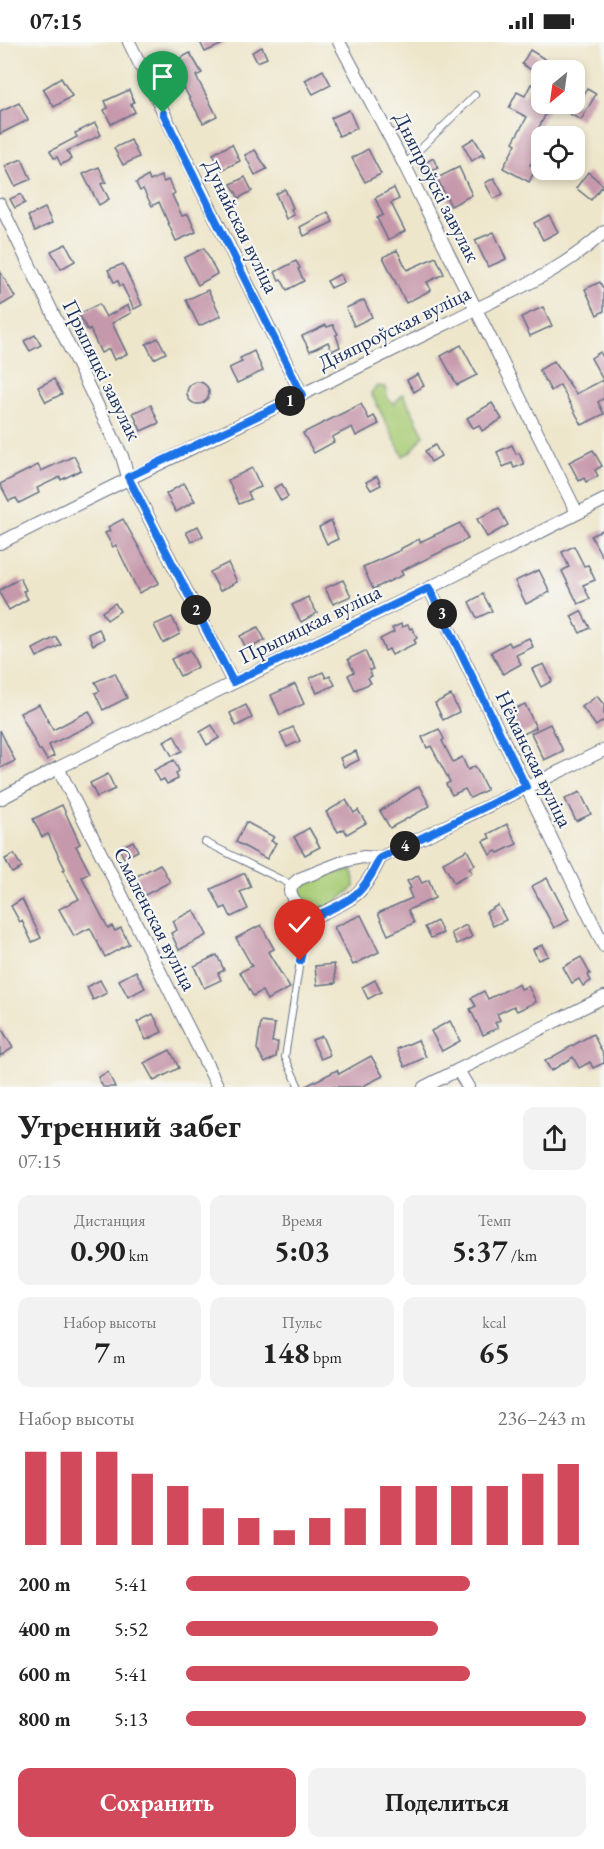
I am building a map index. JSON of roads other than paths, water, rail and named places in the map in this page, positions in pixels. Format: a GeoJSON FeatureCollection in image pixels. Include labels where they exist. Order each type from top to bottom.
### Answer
{"type":"FeatureCollection","features":[{"type":"Feature","properties":{"kind":"street","name":"Дунайская вуліца"},"geometry":{"type":"LineString","coordinates":[[129,42],[302,395]]}},
{"type":"Feature","properties":{"kind":"street","name":"Дняпроўскі завулак"},"geometry":{"type":"LineString","coordinates":[[339,42],[404,164],[577,513]]}},
{"type":"Feature","properties":{"kind":"street","name":"Прыпяцкі завулак"},"geometry":{"type":"LineString","coordinates":[[0,204],[122,456],[128,477],[233,682]]}},
{"type":"Feature","properties":{"kind":"street","name":"Дняпроўская вуліца"},"geometry":{"type":"LineString","coordinates":[[0,543],[128,477],[535,281],[582,252],[604,232]]}},
{"type":"Feature","properties":{"kind":"street","name":"Прыпяцкая вуліца"},"geometry":{"type":"LineString","coordinates":[[0,799],[58,768],[429,588],[604,500]]}},
{"type":"Feature","properties":{"kind":"street","name":"Нёманская вуліца"},"geometry":{"type":"LineString","coordinates":[[429,588],[604,946]]}},
{"type":"Feature","properties":{"kind":"street"},"geometry":{"type":"LineString","coordinates":[[380,858],[372,876],[362,890],[350,900],[316,916],[304,913],[295,904],[290,891],[292,885],[299,879],[345,861],[363,857],[380,858],[604,750]]}},
{"type":"Feature","properties":{"kind":"street","name":"Смаленская вуліца"},"geometry":{"type":"LineString","coordinates":[[58,768],[218,1087]]}},
{"type":"Feature","properties":{"kind":"street"},"geometry":{"type":"LineString","coordinates":[[424,1087],[604,997]]}},
{"type":"Feature","properties":{"kind":"street"},"geometry":{"type":"LineString","coordinates":[[458,1070],[468,1087]]}},
{"type":"Feature","properties":{"kind":"lane"},"geometry":{"type":"LineString","coordinates":[[404,164],[475,95]]}},
{"type":"Feature","properties":{"kind":"lane"},"geometry":{"type":"LineString","coordinates":[[205,842],[292,885]]}},
{"type":"Feature","properties":{"kind":"lane"},"geometry":{"type":"LineString","coordinates":[[299,1087],[285,1057],[309,914]]}}]}
